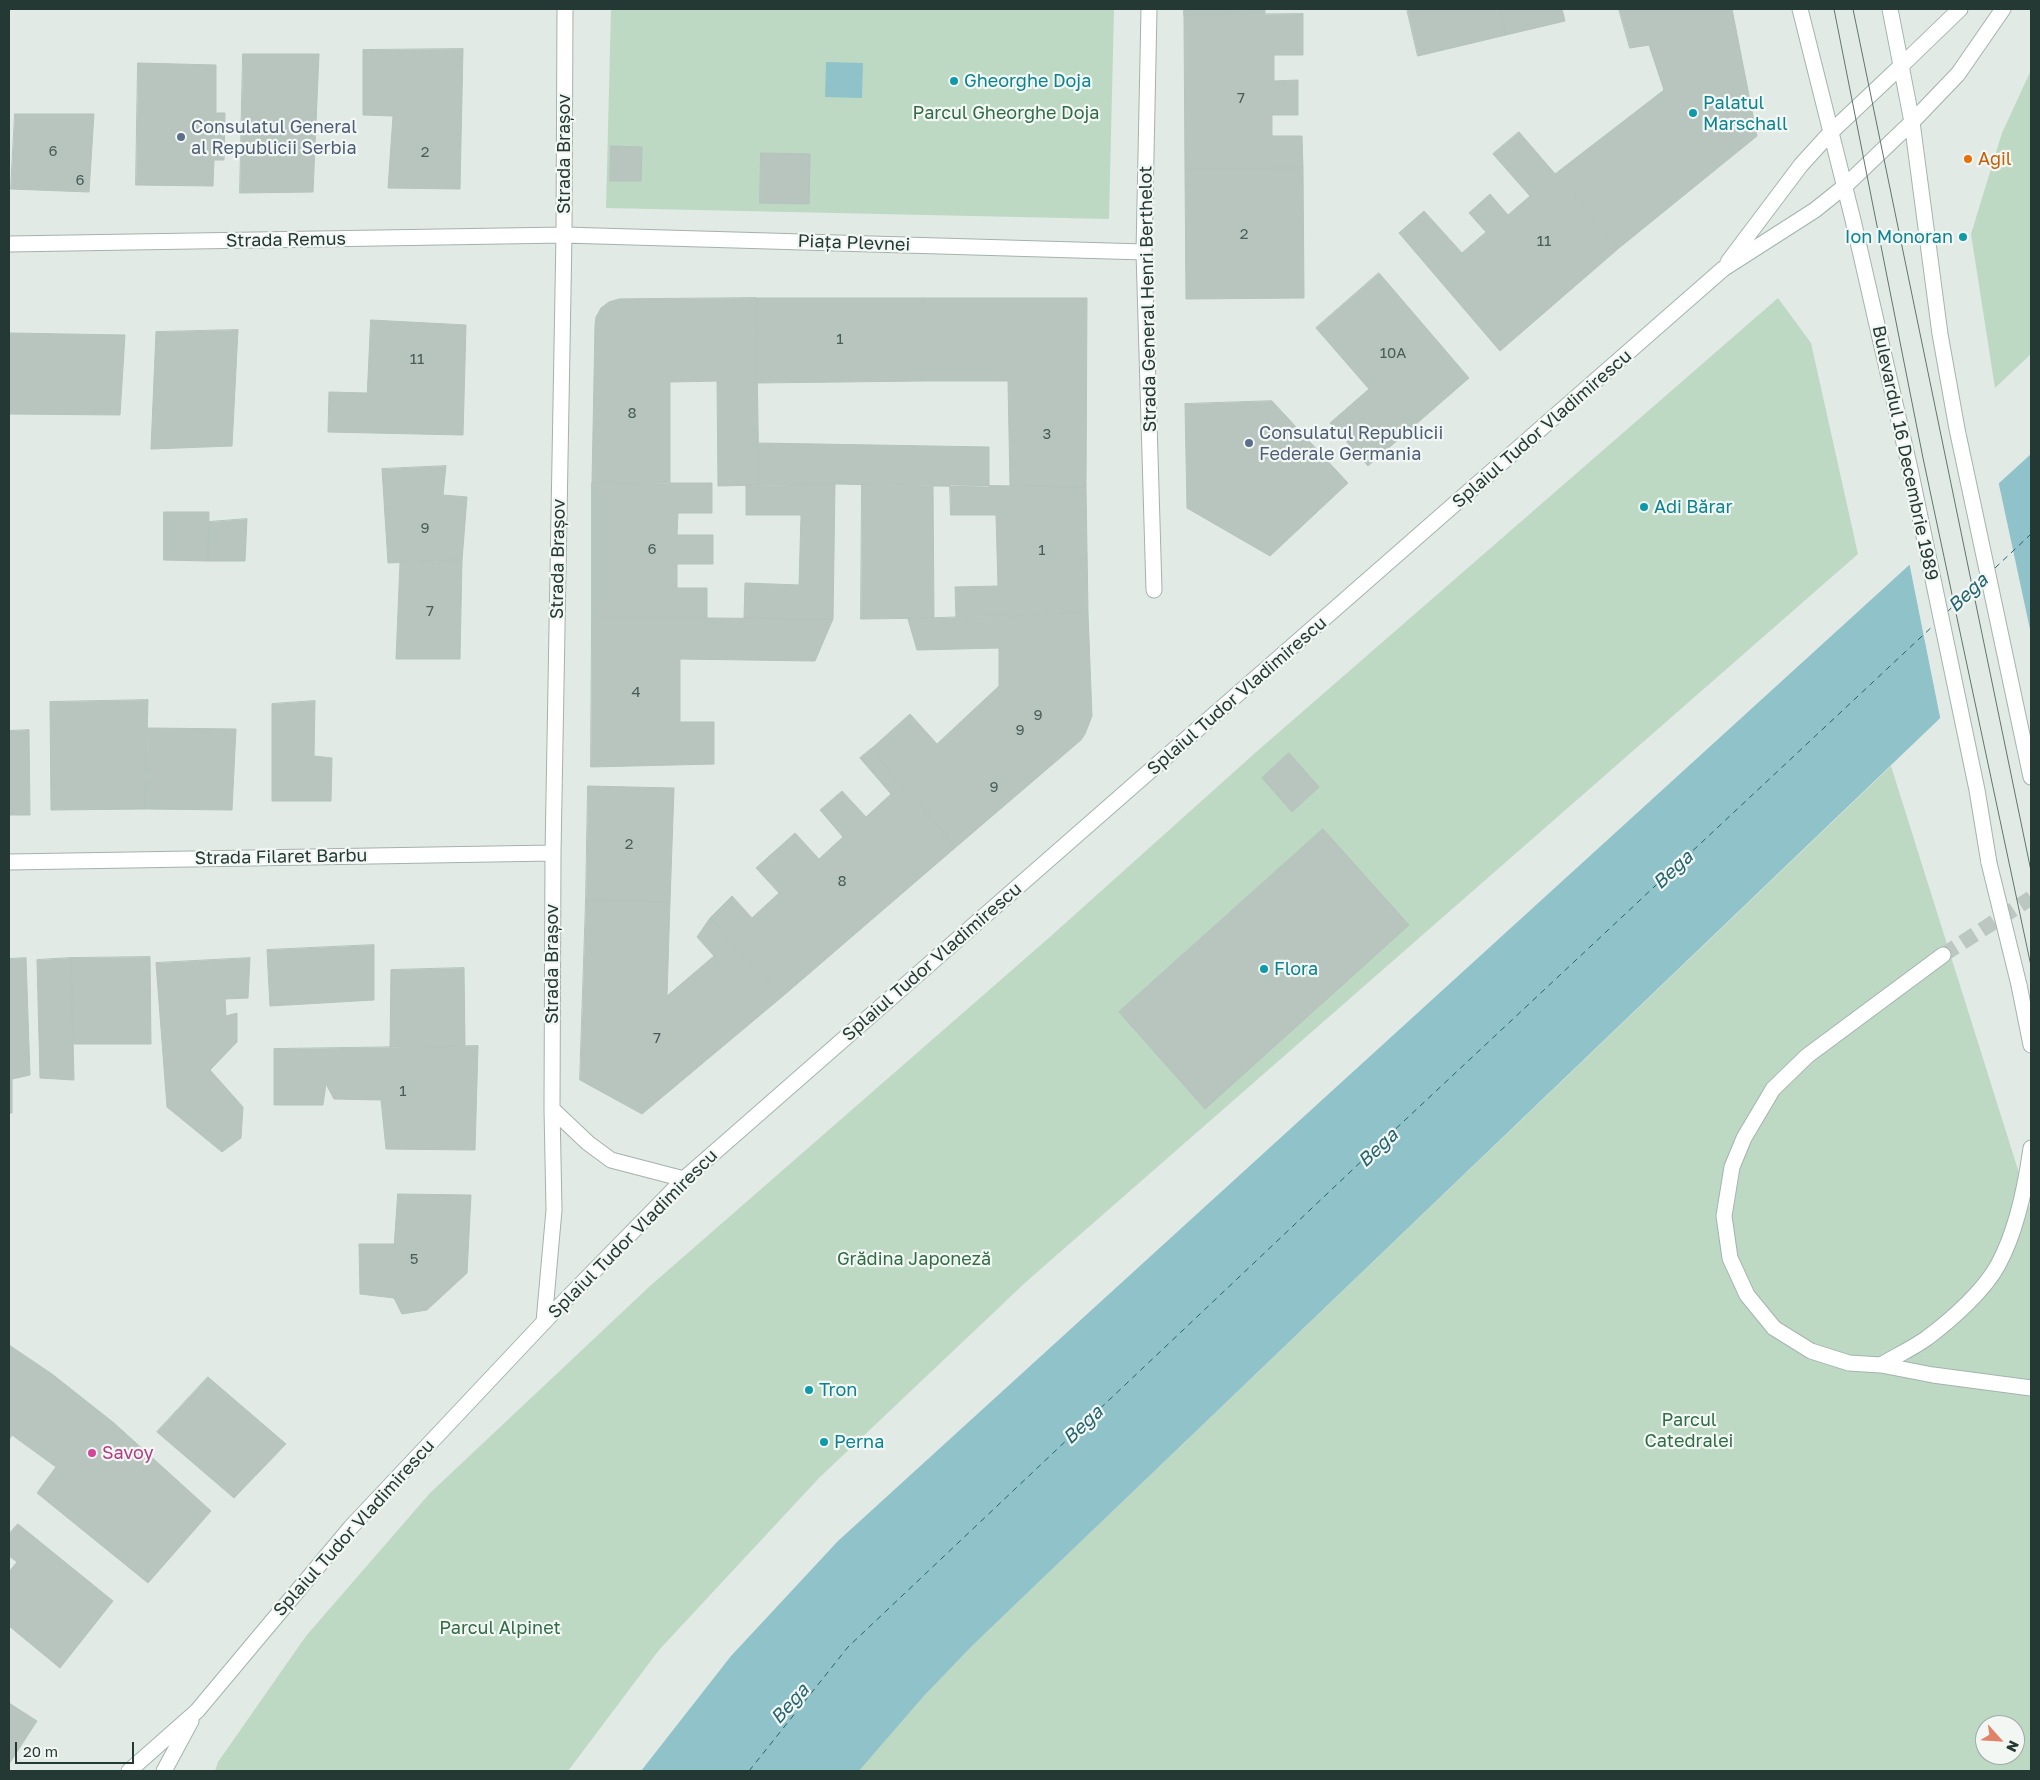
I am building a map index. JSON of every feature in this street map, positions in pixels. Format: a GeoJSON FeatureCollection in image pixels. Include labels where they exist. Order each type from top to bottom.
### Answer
{"type":"FeatureCollection","features":[{"type":"Feature","properties":{"kind":"main road","name":"Strada Brașov"},"geometry":{"type":"LineString","coordinates":[[544,1322],[554,1210],[552,1109],[553,853],[566,9]]}},
{"type":"Feature","properties":{"kind":"main road","name":"Strada General Henri Berthelot"},"geometry":{"type":"LineString","coordinates":[[1149,9],[1144,252],[1154,590]]}},
{"type":"Feature","properties":{"kind":"main road","name":"Bulevardul 16 Decembrie 1989"},"geometry":{"type":"LineString","coordinates":[[1800,9],[1845,186],[1910,469],[1977,790],[1989,863],[2019,984],[2031,1045]]}},
{"type":"Feature","properties":{"kind":"main road"},"geometry":{"type":"LineString","coordinates":[[1890,9],[1912,122],[1940,334],[1957,429],[2031,776]]}},
{"type":"Feature","properties":{"kind":"main road","name":"Splaiul Tudor Vladimirescu"},"geometry":{"type":"LineString","coordinates":[[1723,269],[1801,165],[1831,132],[1960,9]]}},
{"type":"Feature","properties":{"kind":"main road","name":"Splaiul Tudor Vladimirescu"},"geometry":{"type":"LineString","coordinates":[[128,1771],[197,1711],[351,1526],[544,1322],[684,1179],[1723,269],[1815,210],[1845,186],[1912,122],[1958,74],[2003,9]]}},
{"type":"Feature","properties":{"kind":"main road","name":"Strada Remus"},"geometry":{"type":"LineString","coordinates":[[9,244],[564,235]]}},
{"type":"Feature","properties":{"kind":"main road","name":"Piața Plevnei"},"geometry":{"type":"LineString","coordinates":[[564,235],[1144,252]]}},
{"type":"Feature","properties":{"kind":"main road","name":"Strada Filaret Barbu"},"geometry":{"type":"LineString","coordinates":[[9,862],[553,853]]}},
{"type":"Feature","properties":{"kind":"main road"},"geometry":{"type":"LineString","coordinates":[[1944,955],[1807,1056],[1773,1089],[1757,1113],[1732,1167],[1724,1216],[1730,1258],[1747,1295],[1774,1328],[1811,1351],[1849,1362],[1881,1365],[1933,1375],[2031,1388]]}},
{"type":"Feature","properties":{"kind":"main road"},"geometry":{"type":"LineString","coordinates":[[552,1109],[588,1143],[611,1160],[684,1179]]}},
{"type":"Feature","properties":{"kind":"main road"},"geometry":{"type":"LineString","coordinates":[[1881,1365],[1926,1338],[1953,1316],[1978,1292],[1998,1265],[2027,1182],[2031,1148]]}},
{"type":"Feature","properties":{"kind":"main road","name":"Splaiul Tudor Vladimirescu"},"geometry":{"type":"LineString","coordinates":[[164,1771],[197,1711]]}},
{"type":"Feature","properties":{"kind":"green space","name":"Parcul Gheorghe Doja"},"geometry":{"type":"Polygon","coordinates":[[[611,9],[1114,9],[1109,219],[606,208],[611,9]]]}},
{"type":"Feature","properties":{"kind":"green space"},"geometry":{"type":"Polygon","coordinates":[[[2031,70],[2031,354],[1995,388],[1971,234],[2002,133],[2031,70]]]}},
{"type":"Feature","properties":{"kind":"green space","name":"Parcul Alpinet"},"geometry":{"type":"Polygon","coordinates":[[[1778,298],[1811,343],[1858,554],[1027,1281],[819,1478],[659,1650],[568,1771],[215,1771],[218,1762],[306,1636],[430,1493],[650,1286],[1051,936],[1255,753],[1778,298]]]}},
{"type":"Feature","properties":{"kind":"green space","name":"Parcul Catedralei"},"geometry":{"type":"Polygon","coordinates":[[[1891,766],[2031,1211],[2031,1771],[859,1771],[924,1696],[972,1646],[1891,766]]]}},
{"type":"Feature","properties":{"kind":"water"},"geometry":{"type":"Polygon","coordinates":[[[826,62],[863,63],[862,98],[825,97],[826,62]]]}},
{"type":"Feature","properties":{"kind":"water","name":"Bega"},"geometry":{"type":"Polygon","coordinates":[[[2031,454],[2031,631],[972,1646],[924,1696],[859,1771],[641,1771],[731,1656],[838,1541],[2031,454]]]}},
{"type":"Feature","properties":{"kind":"pier"},"geometry":{"type":"Polygon","coordinates":[[[1998,480],[2031,634],[1941,722],[1909,562],[1998,480]]]}},
{"type":"Feature","properties":{"kind":"building"},"geometry":{"type":"Polygon","coordinates":[[[1184,9],[1265,9],[1265,14],[1184,15],[1184,9]]]}},
{"type":"Feature","properties":{"kind":"building"},"geometry":{"type":"Polygon","coordinates":[[[1407,9],[1500,9],[1506,35],[1418,56],[1407,9]]]}},
{"type":"Feature","properties":{"kind":"building"},"geometry":{"type":"Polygon","coordinates":[[[1500,9],[1562,9],[1565,21],[1506,35],[1500,9]]]}},
{"type":"Feature","properties":{"kind":"building","name":"Palatul Marschall"},"geometry":{"type":"Polygon","coordinates":[[[1619,9],[1732,9],[1757,136],[1619,248],[1555,174],[1664,90],[1649,45],[1630,48],[1619,9]]]}},
{"type":"Feature","properties":{"kind":"building"},"geometry":{"type":"Polygon","coordinates":[[[1303,14],[1303,55],[1274,55],[1274,81],[1298,80],[1298,115],[1272,115],[1272,136],[1302,136],[1303,168],[1185,170],[1184,15],[1303,14]]]}},
{"type":"Feature","properties":{"kind":"building"},"geometry":{"type":"Polygon","coordinates":[[[463,49],[460,189],[388,188],[393,116],[363,115],[363,50],[463,49]]]}},
{"type":"Feature","properties":{"kind":"building"},"geometry":{"type":"Polygon","coordinates":[[[243,54],[319,54],[313,192],[240,193],[243,54]]]}},
{"type":"Feature","properties":{"kind":"building","name":"Consulatul General al Republicii Serbia"},"geometry":{"type":"Polygon","coordinates":[[[138,63],[216,65],[216,113],[225,113],[224,160],[214,160],[213,186],[136,185],[138,63]]]}},
{"type":"Feature","properties":{"kind":"building"},"geometry":{"type":"Polygon","coordinates":[[[15,114],[94,114],[89,192],[11,189],[15,114]]]}},
{"type":"Feature","properties":{"kind":"building"},"geometry":{"type":"Polygon","coordinates":[[[1519,132],[1619,248],[1500,351],[1399,233],[1424,211],[1462,253],[1486,232],[1469,213],[1490,194],[1508,215],[1530,196],[1493,154],[1519,132]]]}},
{"type":"Feature","properties":{"kind":"building"},"geometry":{"type":"Polygon","coordinates":[[[611,146],[642,147],[641,181],[610,181],[611,146]]]}},
{"type":"Feature","properties":{"kind":"building"},"geometry":{"type":"Polygon","coordinates":[[[761,153],[810,154],[809,204],[760,203],[761,153]]]}},
{"type":"Feature","properties":{"kind":"building"},"geometry":{"type":"Polygon","coordinates":[[[1303,168],[1304,298],[1186,299],[1185,170],[1303,168]]]}},
{"type":"Feature","properties":{"kind":"building"},"geometry":{"type":"Polygon","coordinates":[[[1379,273],[1469,378],[1368,466],[1330,423],[1369,389],[1316,328],[1379,273]]]}},
{"type":"Feature","properties":{"kind":"building"},"geometry":{"type":"Polygon","coordinates":[[[756,298],[759,485],[718,486],[717,381],[670,382],[670,484],[592,483],[595,325],[596,317],[601,308],[609,302],[619,299],[756,298]]]}},
{"type":"Feature","properties":{"kind":"building"},"geometry":{"type":"Polygon","coordinates":[[[756,298],[923,298],[923,381],[757,383],[756,298]]]}},
{"type":"Feature","properties":{"kind":"building"},"geometry":{"type":"Polygon","coordinates":[[[923,298],[1087,298],[1086,487],[1010,486],[1008,381],[923,381],[923,298]]]}},
{"type":"Feature","properties":{"kind":"building"},"geometry":{"type":"Polygon","coordinates":[[[371,320],[466,325],[463,435],[328,432],[329,392],[367,393],[371,320]]]}},
{"type":"Feature","properties":{"kind":"building"},"geometry":{"type":"Polygon","coordinates":[[[238,330],[232,446],[151,449],[156,332],[238,330]]]}},
{"type":"Feature","properties":{"kind":"building"},"geometry":{"type":"Polygon","coordinates":[[[9,333],[125,335],[120,415],[9,414],[9,333]]]}},
{"type":"Feature","properties":{"kind":"building","name":"Consulatul Republicii Federale Germania"},"geometry":{"type":"Polygon","coordinates":[[[1272,401],[1348,483],[1270,556],[1187,508],[1185,404],[1272,401]]]}},
{"type":"Feature","properties":{"kind":"building"},"geometry":{"type":"Polygon","coordinates":[[[758,443],[989,447],[989,487],[835,484],[759,485],[758,443]]]}},
{"type":"Feature","properties":{"kind":"building"},"geometry":{"type":"Polygon","coordinates":[[[446,466],[443,495],[467,497],[462,560],[388,563],[382,469],[446,466]]]}},
{"type":"Feature","properties":{"kind":"building"},"geometry":{"type":"Polygon","coordinates":[[[592,483],[712,483],[712,513],[678,513],[677,535],[713,535],[713,564],[677,564],[677,588],[707,588],[707,618],[592,618],[592,483]]]}},
{"type":"Feature","properties":{"kind":"building"},"geometry":{"type":"Polygon","coordinates":[[[835,484],[833,619],[744,618],[745,583],[799,585],[801,515],[746,515],[746,486],[835,484]]]}},
{"type":"Feature","properties":{"kind":"building"},"geometry":{"type":"Polygon","coordinates":[[[862,484],[933,485],[934,618],[861,619],[862,484]]]}},
{"type":"Feature","properties":{"kind":"building"},"geometry":{"type":"Polygon","coordinates":[[[950,485],[1086,487],[1088,613],[956,618],[955,587],[998,586],[996,515],[951,515],[950,485]]]}},
{"type":"Feature","properties":{"kind":"building"},"geometry":{"type":"Polygon","coordinates":[[[164,512],[209,512],[208,561],[164,560],[164,512]]]}},
{"type":"Feature","properties":{"kind":"building"},"geometry":{"type":"Polygon","coordinates":[[[247,519],[245,561],[208,561],[209,522],[247,519]]]}},
{"type":"Feature","properties":{"kind":"building"},"geometry":{"type":"Polygon","coordinates":[[[462,560],[460,659],[396,659],[400,563],[462,560]]]}},
{"type":"Feature","properties":{"kind":"building"},"geometry":{"type":"Polygon","coordinates":[[[1088,613],[1092,716],[1085,734],[1081,740],[956,847],[871,749],[910,714],[937,744],[999,686],[999,648],[917,650],[908,619],[1088,613]]]}},
{"type":"Feature","properties":{"kind":"building"},"geometry":{"type":"Polygon","coordinates":[[[592,618],[833,619],[815,661],[680,659],[680,722],[714,722],[714,764],[591,767],[592,618]]]}},
{"type":"Feature","properties":{"kind":"building"},"geometry":{"type":"Polygon","coordinates":[[[148,700],[145,809],[51,810],[50,702],[148,700]]]}},
{"type":"Feature","properties":{"kind":"building"},"geometry":{"type":"Polygon","coordinates":[[[315,701],[314,756],[332,758],[331,801],[272,801],[272,704],[315,701]]]}},
{"type":"Feature","properties":{"kind":"building"},"geometry":{"type":"Polygon","coordinates":[[[148,728],[236,729],[232,810],[145,809],[148,728]]]}},
{"type":"Feature","properties":{"kind":"building"},"geometry":{"type":"Polygon","coordinates":[[[29,730],[30,815],[9,815],[9,731],[29,730]]]}},
{"type":"Feature","properties":{"kind":"building"},"geometry":{"type":"Polygon","coordinates":[[[871,749],[956,847],[783,996],[710,918],[732,896],[752,918],[779,893],[756,868],[795,833],[819,859],[843,837],[820,810],[842,791],[866,817],[891,794],[860,758],[871,749]]]}},
{"type":"Feature","properties":{"kind":"building"},"geometry":{"type":"Polygon","coordinates":[[[1289,753],[1319,787],[1292,812],[1262,778],[1289,753]]]}},
{"type":"Feature","properties":{"kind":"building"},"geometry":{"type":"Polygon","coordinates":[[[588,786],[674,788],[670,902],[586,900],[588,786]]]}},
{"type":"Feature","properties":{"kind":"building","name":"Flora"},"geometry":{"type":"Polygon","coordinates":[[[1323,829],[1409,925],[1205,1109],[1119,1012],[1323,829]]]}},
{"type":"Feature","properties":{"kind":"building"},"geometry":{"type":"Polygon","coordinates":[[[586,900],[670,902],[667,996],[714,956],[697,937],[710,918],[783,996],[642,1114],[580,1080],[586,900]]]}},
{"type":"Feature","properties":{"kind":"building"},"geometry":{"type":"Polygon","coordinates":[[[374,945],[374,1000],[270,1006],[267,950],[374,945]]]}},
{"type":"Feature","properties":{"kind":"building"},"geometry":{"type":"Polygon","coordinates":[[[150,957],[151,1044],[73,1044],[71,958],[150,957]]]}},
{"type":"Feature","properties":{"kind":"building"},"geometry":{"type":"Polygon","coordinates":[[[26,958],[30,1075],[12,1079],[12,1113],[9,1113],[9,959],[26,958]]]}},
{"type":"Feature","properties":{"kind":"building"},"geometry":{"type":"Polygon","coordinates":[[[71,958],[74,1080],[40,1078],[37,960],[71,958]]]}},
{"type":"Feature","properties":{"kind":"building"},"geometry":{"type":"Polygon","coordinates":[[[250,958],[248,998],[225,999],[226,1016],[237,1013],[237,1042],[210,1070],[243,1107],[241,1138],[222,1152],[167,1107],[156,963],[250,958]]]}},
{"type":"Feature","properties":{"kind":"building"},"geometry":{"type":"Polygon","coordinates":[[[464,968],[465,1046],[390,1048],[391,970],[464,968]]]}},
{"type":"Feature","properties":{"kind":"building"},"geometry":{"type":"Polygon","coordinates":[[[478,1046],[475,1150],[386,1149],[381,1100],[334,1099],[326,1084],[323,1105],[274,1105],[274,1049],[478,1046]]]}},
{"type":"Feature","properties":{"kind":"building"},"geometry":{"type":"Polygon","coordinates":[[[398,1194],[471,1195],[467,1273],[427,1310],[402,1314],[394,1298],[360,1294],[359,1244],[394,1244],[398,1194]]]}},
{"type":"Feature","properties":{"kind":"building","name":"Savoy"},"geometry":{"type":"Polygon","coordinates":[[[9,1345],[52,1374],[114,1423],[211,1511],[148,1583],[37,1493],[56,1467],[12,1435],[9,1440],[9,1345]]]}},
{"type":"Feature","properties":{"kind":"building"},"geometry":{"type":"Polygon","coordinates":[[[208,1377],[286,1444],[234,1498],[157,1432],[208,1377]]]}},
{"type":"Feature","properties":{"kind":"building"},"geometry":{"type":"Polygon","coordinates":[[[18,1524],[113,1601],[60,1668],[9,1626],[9,1572],[17,1562],[9,1556],[9,1534],[18,1524]]]}},
{"type":"Feature","properties":{"kind":"building"},"geometry":{"type":"Polygon","coordinates":[[[9,1703],[37,1721],[9,1764],[9,1703]]]}},
{"type":"Feature","properties":{"kind":"ferry route"},"geometry":{"type":"LineString","coordinates":[[1995,568],[2031,534]]}},
{"type":"Feature","properties":{"kind":"ferry route"},"geometry":{"type":"LineString","coordinates":[[1947,612],[1982,579]]}},
{"type":"Feature","properties":{"kind":"ferry route"},"geometry":{"type":"LineString","coordinates":[[749,1771],[848,1647],[1404,1121],[1935,624]]}},
{"type":"Feature","properties":{"kind":"tunnel"},"geometry":{"type":"LineString","coordinates":[[1943,955],[2031,898]]}},
{"type":"Feature","properties":{"kind":"tram line"},"geometry":{"type":"LineString","coordinates":[[1834,9],[1923,458],[2031,966]]}},
{"type":"Feature","properties":{"kind":"tram line"},"geometry":{"type":"LineString","coordinates":[[1853,9],[2031,871]]}},
{"type":"Feature","properties":{"kind":"place","name":"Gheorghe Doja"},"geometry":{"type":"Point","coordinates":[954,81]}},
{"type":"Feature","properties":{"kind":"place","name":"Palatul Marschall"},"geometry":{"type":"Point","coordinates":[1693,113]}},
{"type":"Feature","properties":{"kind":"place","name":"Consulatul General al Republicii Serbia"},"geometry":{"type":"Point","coordinates":[181,137]}},
{"type":"Feature","properties":{"kind":"place","name":"Agil"},"geometry":{"type":"Point","coordinates":[1968,159]}},
{"type":"Feature","properties":{"kind":"place","name":"Ion Monoran"},"geometry":{"type":"Point","coordinates":[1963,237]}},
{"type":"Feature","properties":{"kind":"place","name":"Consulatul Republicii Federale Germania"},"geometry":{"type":"Point","coordinates":[1249,443]}},
{"type":"Feature","properties":{"kind":"place","name":"Adi Bărar"},"geometry":{"type":"Point","coordinates":[1644,507]}},
{"type":"Feature","properties":{"kind":"place","name":"Flora"},"geometry":{"type":"Point","coordinates":[1264,969]}},
{"type":"Feature","properties":{"kind":"place","name":"Tron"},"geometry":{"type":"Point","coordinates":[809,1390]}},
{"type":"Feature","properties":{"kind":"place","name":"Perna"},"geometry":{"type":"Point","coordinates":[824,1442]}},
{"type":"Feature","properties":{"kind":"place","name":"Savoy"},"geometry":{"type":"Point","coordinates":[92,1453]}},
{"type":"Feature","properties":{"kind":"park label","name":"Grădina Japoneză"},"geometry":{"type":"Point","coordinates":[914,1259]}}]}
